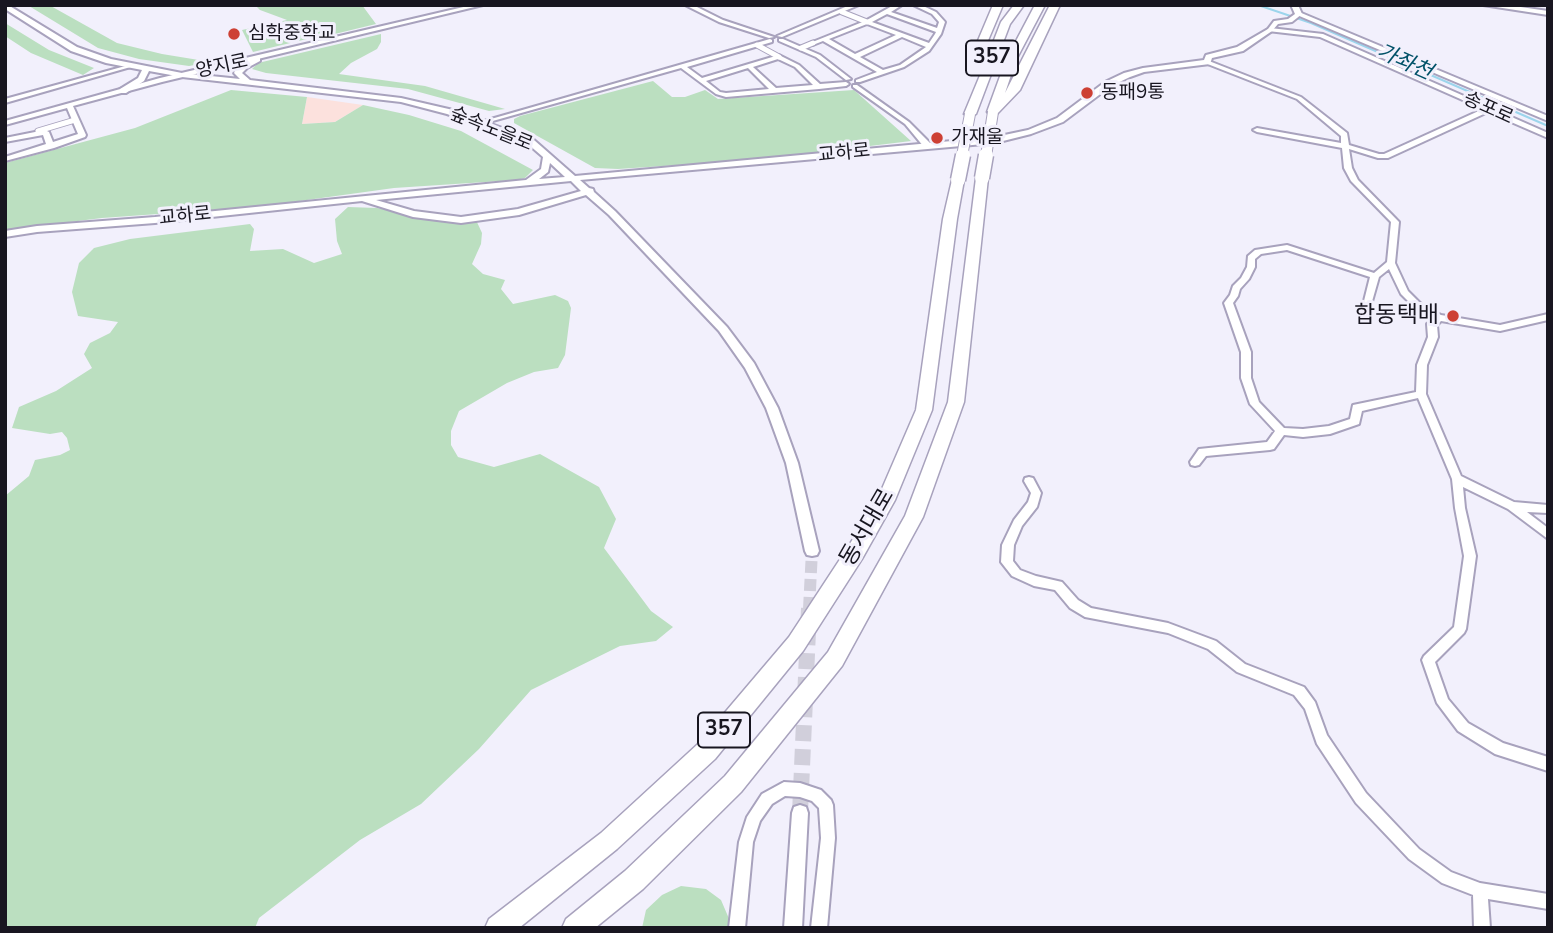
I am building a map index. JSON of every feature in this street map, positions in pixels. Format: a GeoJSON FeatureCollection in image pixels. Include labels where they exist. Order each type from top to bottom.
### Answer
{"type":"FeatureCollection","features":[{"type":"Feature","properties":{"kind":"highway"},"geometry":{"type":"LineString","coordinates":[[986,72],[979,50],[998,5]]}},
{"type":"Feature","properties":{"kind":"highway","name":"동서대로"},"geometry":{"type":"LineString","coordinates":[[499,927],[610,841],[707,751],[796,645],[855,553],[896,479],[924,410],[950,219],[970,114],[1006,24],[1019,5]]}},
{"type":"Feature","properties":{"kind":"highway","name":"동서대로"},"geometry":{"type":"LineString","coordinates":[[575,928],[634,880],[733,784],[835,659],[914,517],[956,402],[982,178],[993,112],[1011,60],[1040,5]]}},
{"type":"Feature","properties":{"kind":"highway"},"geometry":{"type":"LineString","coordinates":[[993,112],[1014,90],[1055,5]]}},
{"type":"Feature","properties":{"kind":"highway"},"geometry":{"type":"LineString","coordinates":[[1044,26],[1062,5]]}},
{"type":"Feature","properties":{"kind":"main road"},"geometry":{"type":"LineString","coordinates":[[1487,5],[1548,13]]}},
{"type":"Feature","properties":{"kind":"street","name":"양지로"},"geometry":{"type":"LineString","coordinates":[[5,123],[182,75],[480,5]]}},
{"type":"Feature","properties":{"kind":"street"},"geometry":{"type":"LineString","coordinates":[[688,5],[721,21],[770,39]]}},
{"type":"Feature","properties":{"kind":"street"},"geometry":{"type":"LineString","coordinates":[[480,122],[781,38],[856,5]]}},
{"type":"Feature","properties":{"kind":"street"},"geometry":{"type":"LineString","coordinates":[[801,48],[867,22],[899,5]]}},
{"type":"Feature","properties":{"kind":"street"},"geometry":{"type":"LineString","coordinates":[[683,67],[719,93],[726,95],[856,83],[913,61],[930,46],[942,22],[939,17],[916,5]]}},
{"type":"Feature","properties":{"kind":"street"},"geometry":{"type":"LineString","coordinates":[[1294,5],[1296,17],[1548,119]]}},
{"type":"Feature","properties":{"kind":"street","name":"숲속노을로"},"geometry":{"type":"LineString","coordinates":[[5,6],[85,54],[131,66],[182,75],[401,100],[480,122],[531,142],[590,191],[723,330],[750,366],[772,408],[792,463],[812,551]]}},
{"type":"Feature","properties":{"kind":"street"},"geometry":{"type":"LineString","coordinates":[[842,12],[930,46]]}},
{"type":"Feature","properties":{"kind":"street"},"geometry":{"type":"LineString","coordinates":[[887,12],[939,31]]}},
{"type":"Feature","properties":{"kind":"street","name":"교하로"},"geometry":{"type":"LineString","coordinates":[[5,234],[995,140],[1031,132],[1060,120],[1118,78],[1143,70],[1207,62],[1209,57],[1250,44],[1276,22],[1296,17]]}},
{"type":"Feature","properties":{"kind":"street","name":"송포로"},"geometry":{"type":"LineString","coordinates":[[1269,30],[1321,35],[1548,136]]}},
{"type":"Feature","properties":{"kind":"street"},"geometry":{"type":"LineString","coordinates":[[858,56],[902,35]]}},
{"type":"Feature","properties":{"kind":"street"},"geometry":{"type":"LineString","coordinates":[[781,38],[830,64],[847,82]]}},
{"type":"Feature","properties":{"kind":"street"},"geometry":{"type":"LineString","coordinates":[[824,40],[858,56],[883,73]]}},
{"type":"Feature","properties":{"kind":"street"},"geometry":{"type":"LineString","coordinates":[[757,45],[797,66],[819,87]]}},
{"type":"Feature","properties":{"kind":"street"},"geometry":{"type":"LineString","coordinates":[[701,80],[779,57]]}},
{"type":"Feature","properties":{"kind":"street"},"geometry":{"type":"LineString","coordinates":[[247,82],[238,73],[257,59]]}},
{"type":"Feature","properties":{"kind":"street"},"geometry":{"type":"LineString","coordinates":[[1207,62],[1307,103],[1344,135],[1348,168],[1355,181],[1395,222],[1391,263],[1404,292],[1420,307],[1439,318],[1500,327],[1548,317]]}},
{"type":"Feature","properties":{"kind":"street"},"geometry":{"type":"LineString","coordinates":[[5,100],[131,66]]}},
{"type":"Feature","properties":{"kind":"street"},"geometry":{"type":"LineString","coordinates":[[748,66],[775,91]]}},
{"type":"Feature","properties":{"kind":"street"},"geometry":{"type":"LineString","coordinates":[[123,90],[141,79],[146,69]]}},
{"type":"Feature","properties":{"kind":"street"},"geometry":{"type":"LineString","coordinates":[[856,83],[907,123],[927,145]]}},
{"type":"Feature","properties":{"kind":"street"},"geometry":{"type":"LineString","coordinates":[[5,159],[82,135],[69,106]]}},
{"type":"Feature","properties":{"kind":"street"},"geometry":{"type":"LineString","coordinates":[[1258,130],[1385,156],[1489,109]]}},
{"type":"Feature","properties":{"kind":"street"},"geometry":{"type":"LineString","coordinates":[[5,140],[75,120]]}},
{"type":"Feature","properties":{"kind":"street"},"geometry":{"type":"LineString","coordinates":[[38,131],[45,132],[51,146]]}},
{"type":"Feature","properties":{"kind":"street"},"geometry":{"type":"LineString","coordinates":[[526,184],[545,170],[547,156]]}},
{"type":"Feature","properties":{"kind":"street","name":"교하로"},"geometry":{"type":"LineString","coordinates":[[364,199],[413,214],[461,220],[519,212],[590,191]]}},
{"type":"Feature","properties":{"kind":"street"},"geometry":{"type":"LineString","coordinates":[[1375,276],[1287,247],[1258,252],[1251,257],[1251,267],[1228,303],[1242,340],[1246,378],[1255,404],[1281,431],[1303,433],[1329,430],[1355,421],[1357,408],[1421,394]]}},
{"type":"Feature","properties":{"kind":"street"},"geometry":{"type":"LineString","coordinates":[[1367,304],[1375,276],[1391,263]]}},
{"type":"Feature","properties":{"kind":"street"},"geometry":{"type":"LineString","coordinates":[[1439,318],[1432,324],[1433,337],[1422,365],[1421,394],[1457,479],[1460,508],[1471,556],[1461,629],[1428,660],[1443,703],[1463,727],[1500,749],[1548,764]]}},
{"type":"Feature","properties":{"kind":"street"},"geometry":{"type":"LineString","coordinates":[[1195,462],[1203,452],[1270,446],[1281,431]]}},
{"type":"Feature","properties":{"kind":"street"},"geometry":{"type":"LineString","coordinates":[[1457,479],[1512,506],[1548,535]]}},
{"type":"Feature","properties":{"kind":"street"},"geometry":{"type":"LineString","coordinates":[[1028,481],[1036,493],[1033,504],[1018,523],[1008,545],[1007,562],[1016,573],[1034,581],[1058,586],[1074,604],[1089,613],[1168,628],[1212,645],[1241,667],[1299,691],[1310,706],[1321,739],[1361,798],[1414,854],[1447,878],[1480,890],[1548,902]]}},
{"type":"Feature","properties":{"kind":"street"},"geometry":{"type":"LineString","coordinates":[[1512,506],[1548,509]]}},
{"type":"Feature","properties":{"kind":"street"},"geometry":{"type":"LineString","coordinates":[[737,928],[746,842],[754,817],[767,799],[784,789],[816,795],[826,805],[828,838],[819,928]]}},
{"type":"Feature","properties":{"kind":"street"},"geometry":{"type":"LineString","coordinates":[[793,928],[800,813]]}},
{"type":"Feature","properties":{"kind":"street"},"geometry":{"type":"LineString","coordinates":[[1480,890],[1482,928]]}},
{"type":"Feature","properties":{"kind":"shaded area"},"geometry":{"type":"Polygon","coordinates":[[[307,97],[363,105],[335,122],[302,124],[307,97]]]}},
{"type":"Feature","properties":{"kind":"green space"},"geometry":{"type":"Polygon","coordinates":[[[49,5],[117,43],[211,62],[189,66],[139,59],[98,48],[29,6],[49,5]]]}},
{"type":"Feature","properties":{"kind":"green space"},"geometry":{"type":"Polygon","coordinates":[[[255,5],[362,5],[376,24],[314,39],[305,28],[294,22],[311,38],[253,52],[242,30],[287,20],[260,10],[255,5]]]}},
{"type":"Feature","properties":{"kind":"green space"},"geometry":{"type":"Polygon","coordinates":[[[5,23],[49,50],[94,68],[83,75],[31,53],[5,36],[5,23]]]}},
{"type":"Feature","properties":{"kind":"green space"},"geometry":{"type":"Polygon","coordinates":[[[381,34],[377,49],[351,63],[339,74],[425,86],[505,109],[489,111],[408,89],[266,73],[252,69],[258,63],[381,34]]]}},
{"type":"Feature","properties":{"kind":"green space"},"geometry":{"type":"Polygon","coordinates":[[[653,81],[672,97],[685,97],[705,90],[718,99],[854,90],[911,141],[755,160],[618,169],[595,168],[514,123],[514,119],[520,116],[653,81]]]}},
{"type":"Feature","properties":{"kind":"green space"},"geometry":{"type":"Polygon","coordinates":[[[231,90],[307,97],[302,124],[335,122],[363,105],[409,115],[461,131],[533,170],[525,178],[516,180],[394,188],[256,207],[102,218],[5,230],[5,163],[135,128],[231,90]]]}},
{"type":"Feature","properties":{"kind":"green space"},"geometry":{"type":"Polygon","coordinates":[[[348,207],[476,220],[482,233],[481,244],[472,264],[483,274],[505,280],[501,289],[513,304],[555,295],[568,301],[571,308],[565,355],[558,368],[534,372],[507,383],[459,411],[451,431],[451,445],[458,457],[494,467],[540,454],[599,487],[616,519],[604,548],[651,611],[673,627],[656,641],[620,646],[531,690],[479,749],[421,804],[360,840],[259,918],[255,928],[5,928],[5,496],[29,476],[35,460],[70,450],[67,438],[62,432],[50,434],[12,428],[19,407],[56,391],[92,368],[84,354],[90,343],[110,333],[118,322],[78,316],[72,292],[79,263],[94,248],[130,239],[250,224],[254,229],[250,251],[283,249],[314,263],[342,254],[337,241],[335,219],[348,207]]]}},
{"type":"Feature","properties":{"kind":"green space"},"geometry":{"type":"Polygon","coordinates":[[[681,886],[706,889],[721,900],[733,928],[642,928],[646,910],[662,895],[681,886]]]}},
{"type":"Feature","properties":{"kind":"waterway","name":"가좌천"},"geometry":{"type":"LineString","coordinates":[[1258,5],[1311,23],[1548,126]]}},
{"type":"Feature","properties":{"kind":"tunnel"},"geometry":{"type":"LineString","coordinates":[[809,609],[812,551]]}},
{"type":"Feature","properties":{"kind":"tunnel"},"geometry":{"type":"LineString","coordinates":[[800,813],[809,608]]}},
{"type":"Feature","properties":{"kind":"place","name":"심학중학교"},"geometry":{"type":"Point","coordinates":[234,34]}},
{"type":"Feature","properties":{"kind":"place","name":"동패9통"},"geometry":{"type":"Point","coordinates":[1087,93]}},
{"type":"Feature","properties":{"kind":"place","name":"가재울"},"geometry":{"type":"Point","coordinates":[937,138]}},
{"type":"Feature","properties":{"kind":"place","name":"합동택배"},"geometry":{"type":"Point","coordinates":[1453,316]}}]}
